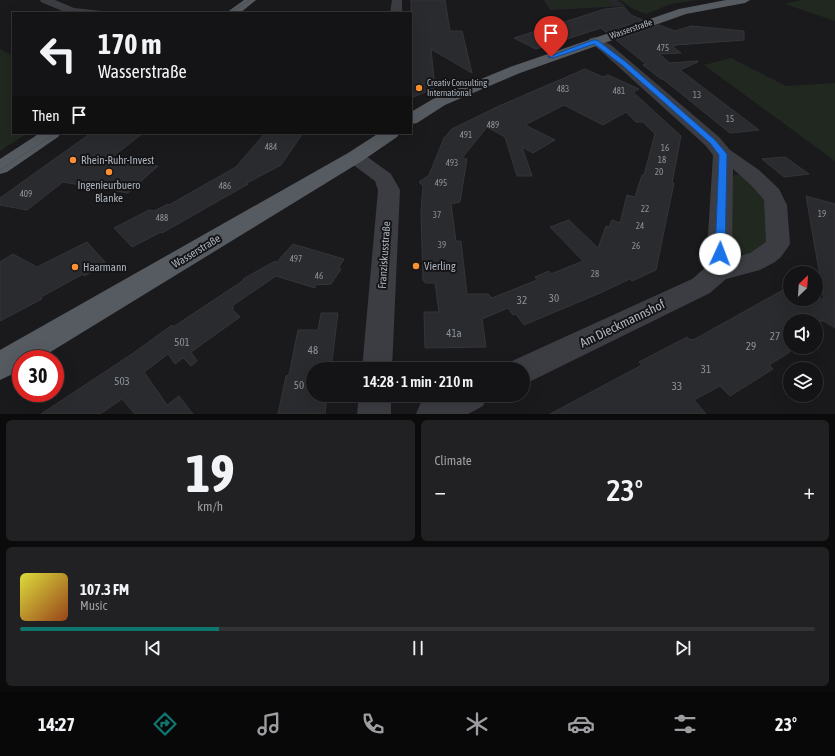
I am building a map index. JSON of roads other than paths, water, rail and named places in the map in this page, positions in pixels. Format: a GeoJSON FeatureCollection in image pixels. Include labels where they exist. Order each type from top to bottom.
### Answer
{"type":"FeatureCollection","features":[{"type":"Feature","properties":{"kind":"main road"},"geometry":{"type":"LineString","coordinates":[[233,12],[251,0]]}},
{"type":"Feature","properties":{"kind":"main road","name":"Wasserstraße"},"geometry":{"type":"LineString","coordinates":[[413,116],[439,102],[497,76],[683,11],[745,0]]}},
{"type":"Feature","properties":{"kind":"main road"},"geometry":{"type":"LineString","coordinates":[[0,168],[51,134]]}},
{"type":"Feature","properties":{"kind":"main road","name":"Wasserstraße"},"geometry":{"type":"LineString","coordinates":[[0,366],[356,157],[390,134]]}},
{"type":"Feature","properties":{"kind":"street"},"geometry":{"type":"LineString","coordinates":[[45,0],[72,11],[85,12]]}},
{"type":"Feature","properties":{"kind":"street"},"geometry":{"type":"LineString","coordinates":[[396,12],[397,0]]}},
{"type":"Feature","properties":{"kind":"street"},"geometry":{"type":"LineString","coordinates":[[72,11],[90,3]]}},
{"type":"Feature","properties":{"kind":"street","name":"Am Dieckmannshof"},"geometry":{"type":"LineString","coordinates":[[530,368],[701,286],[718,271],[757,262],[772,253],[778,244],[774,199],[760,182],[740,164],[723,154],[712,141],[639,76],[606,48],[595,42]]}},
{"type":"Feature","properties":{"kind":"street"},"geometry":{"type":"LineString","coordinates":[[718,271],[720,254],[723,154]]}},
{"type":"Feature","properties":{"kind":"street","name":"Franziskusstraße"},"geometry":{"type":"LineString","coordinates":[[356,157],[384,178],[389,190],[377,362]]}},
{"type":"Feature","properties":{"kind":"street"},"geometry":{"type":"LineString","coordinates":[[374,414],[375,402]]}},
{"type":"Feature","properties":{"kind":"street"},"geometry":{"type":"LineString","coordinates":[[433,414],[458,402]]}},
{"type":"Feature","properties":{"kind":"tram line"},"geometry":{"type":"LineString","coordinates":[[232,12],[250,0]]}},
{"type":"Feature","properties":{"kind":"tram line"},"geometry":{"type":"LineString","coordinates":[[0,170],[54,134]]}},
{"type":"Feature","properties":{"kind":"place","name":"Creativ Consulting International"},"geometry":{"type":"Point","coordinates":[419,88]}},
{"type":"Feature","properties":{"kind":"place","name":"Rhein-Ruhr-Invest"},"geometry":{"type":"Point","coordinates":[73,160]}},
{"type":"Feature","properties":{"kind":"place","name":"Ingenieurbuero Blanke"},"geometry":{"type":"Point","coordinates":[109,172]}},
{"type":"Feature","properties":{"kind":"place","name":"Vierling"},"geometry":{"type":"Point","coordinates":[416,266]}},
{"type":"Feature","properties":{"kind":"place","name":"Haarmann"},"geometry":{"type":"Point","coordinates":[75,267]}}]}
